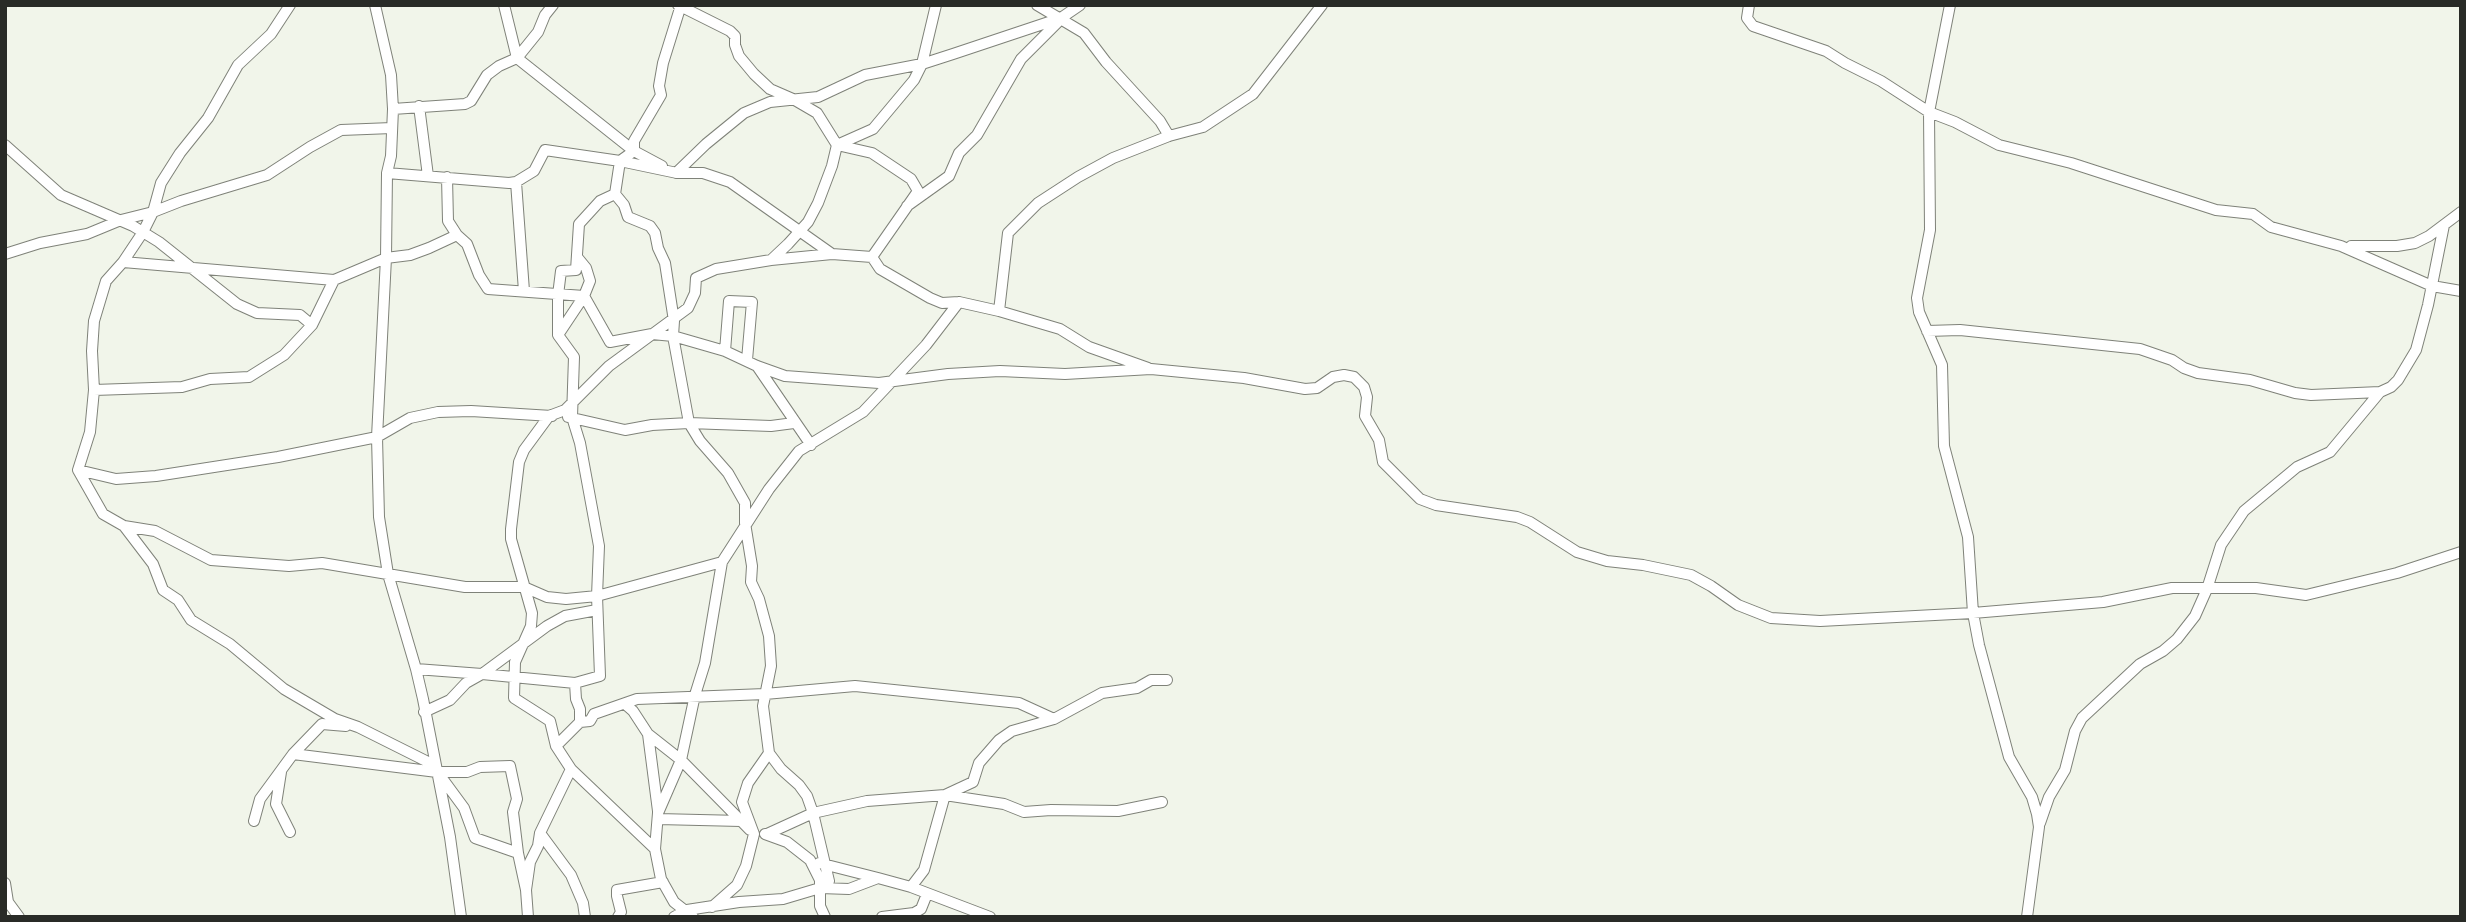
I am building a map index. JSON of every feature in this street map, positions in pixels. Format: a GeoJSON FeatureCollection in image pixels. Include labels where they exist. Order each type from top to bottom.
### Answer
{"type":"FeatureCollection","features":[{"type":"Feature","properties":{"kind":"street"},"geometry":{"type":"LineString","coordinates":[[290,5],[271,34],[238,65],[208,118],[180,153],[161,183],[153,212],[143,232],[106,281],[100,296],[93,341],[94,390],[90,432],[78,470],[103,514],[124,526],[155,531],[211,560],[289,566],[322,563],[466,587],[524,587],[547,597],[576,599],[597,596],[722,562]]}},
{"type":"Feature","properties":{"kind":"street"},"geometry":{"type":"LineString","coordinates":[[375,5],[391,75],[393,109],[391,156],[387,173],[386,258],[377,437],[379,517],[388,574],[416,669],[450,837],[461,917]]}},
{"type":"Feature","properties":{"kind":"street"},"geometry":{"type":"LineString","coordinates":[[504,5],[517,58],[634,151],[677,173]]}},
{"type":"Feature","properties":{"kind":"street"},"geometry":{"type":"LineString","coordinates":[[393,109],[465,104],[471,101],[487,75],[517,58],[538,32],[545,15],[553,5]]}},
{"type":"Feature","properties":{"kind":"street"},"geometry":{"type":"LineString","coordinates":[[836,145],[873,129],[893,107],[922,64],[936,5]]}},
{"type":"Feature","properties":{"kind":"street"},"geometry":{"type":"LineString","coordinates":[[1037,5],[1084,33],[1106,62],[1160,121],[1169,136]]}},
{"type":"Feature","properties":{"kind":"street"},"geometry":{"type":"LineString","coordinates":[[907,206],[949,176],[959,153],[977,135],[1021,59],[1070,5]]}},
{"type":"Feature","properties":{"kind":"street"},"geometry":{"type":"LineString","coordinates":[[677,173],[706,144],[744,113],[770,102],[818,96],[865,75],[922,64],[1061,18],[1080,5]]}},
{"type":"Feature","properties":{"kind":"street"},"geometry":{"type":"LineString","coordinates":[[999,311],[1008,233],[1038,203],[1113,158],[1169,136],[1203,127],[1253,94],[1322,5]]}},
{"type":"Feature","properties":{"kind":"street"},"geometry":{"type":"LineString","coordinates":[[1749,5],[1747,18],[1753,26],[1826,51],[1881,81],[1929,112],[2010,149],[2071,163],[2216,210],[2253,214],[2271,228],[2341,246],[2432,286],[2461,291]]}},
{"type":"Feature","properties":{"kind":"street"},"geometry":{"type":"LineString","coordinates":[[1950,5],[1929,112],[1930,230],[1917,298],[1919,312],[1942,365],[1944,446],[1969,537],[1973,613],[1979,645],[2009,757],[2032,797],[2039,827]]}},
{"type":"Feature","properties":{"kind":"street"},"geometry":{"type":"LineString","coordinates":[[634,151],[634,141],[661,95],[659,86],[663,63],[680,6],[730,31],[735,36],[739,56],[754,74],[770,89],[817,114],[836,145],[832,166],[818,203],[801,230],[771,261]]}},
{"type":"Feature","properties":{"kind":"street"},"geometry":{"type":"LineString","coordinates":[[419,106],[428,176]]}},
{"type":"Feature","properties":{"kind":"street"},"geometry":{"type":"LineString","coordinates":[[5,254],[40,243],[87,234],[121,220],[267,176],[341,130],[392,128]]}},
{"type":"Feature","properties":{"kind":"street"},"geometry":{"type":"LineString","coordinates":[[5,145],[61,195],[143,232],[237,304],[257,313],[300,315],[312,325]]}},
{"type":"Feature","properties":{"kind":"street"},"geometry":{"type":"LineString","coordinates":[[836,145],[872,153],[911,179],[918,191],[872,257]]}},
{"type":"Feature","properties":{"kind":"street"},"geometry":{"type":"LineString","coordinates":[[387,173],[516,182],[534,171],[545,150],[677,173],[703,173],[730,182],[832,254]]}},
{"type":"Feature","properties":{"kind":"street"},"geometry":{"type":"LineString","coordinates":[[634,151],[620,161],[615,194],[624,205],[628,217],[650,226],[656,233],[657,248],[665,263],[674,321],[673,336],[689,423],[700,441],[729,473],[745,503],[745,523],[752,566],[751,582],[759,599],[769,636],[771,666],[763,706],[769,753],[807,796],[829,881],[820,888]]}},
{"type":"Feature","properties":{"kind":"street"},"geometry":{"type":"LineString","coordinates":[[447,177],[448,221],[467,244],[479,275],[488,289],[584,296]]}},
{"type":"Feature","properties":{"kind":"street"},"geometry":{"type":"LineString","coordinates":[[516,182],[524,292]]}},
{"type":"Feature","properties":{"kind":"street"},"geometry":{"type":"LineString","coordinates":[[416,669],[575,683],[600,677],[597,610],[599,546],[580,443],[572,417],[574,357],[558,335],[558,295],[561,271],[576,270],[579,224],[600,201],[615,194]]}},
{"type":"Feature","properties":{"kind":"street"},"geometry":{"type":"LineString","coordinates":[[2341,246],[2384,247],[2415,243],[2461,212]]}},
{"type":"Feature","properties":{"kind":"street"},"geometry":{"type":"LineString","coordinates":[[1927,331],[1960,330],[2140,349],[2198,373],[2250,380],[2295,393],[2311,395],[2380,392],[2398,380],[2416,350],[2444,225]]}},
{"type":"Feature","properties":{"kind":"street"},"geometry":{"type":"LineString","coordinates":[[122,262],[334,280],[386,258],[410,255],[457,235]]}},
{"type":"Feature","properties":{"kind":"street"},"geometry":{"type":"LineString","coordinates":[[655,849],[572,769],[556,746],[550,721],[514,698],[515,662],[524,645],[532,613],[511,529],[519,463],[524,450],[549,416],[565,410],[609,366],[674,321],[688,308],[695,293],[696,278],[716,269],[771,261],[832,254],[872,257]]}},
{"type":"Feature","properties":{"kind":"street"},"geometry":{"type":"LineString","coordinates":[[558,335],[584,296],[590,281],[586,268],[578,257]]}},
{"type":"Feature","properties":{"kind":"street"},"geometry":{"type":"LineString","coordinates":[[872,257],[880,269],[942,303],[959,302],[1060,329],[1089,347],[1151,369]]}},
{"type":"Feature","properties":{"kind":"street"},"geometry":{"type":"LineString","coordinates":[[94,390],[182,387],[209,379],[249,377],[284,355],[312,325],[334,280]]}},
{"type":"Feature","properties":{"kind":"street"},"geometry":{"type":"LineString","coordinates":[[584,296],[610,342],[652,334],[673,336],[725,351],[785,376],[801,378],[879,383],[1000,371],[1065,374],[1151,369],[1244,378],[1305,389],[1317,388],[1333,377],[1354,377],[1364,387],[1367,397],[1365,416],[1379,440],[1383,462],[1420,499],[1436,505],[1517,517],[1530,522],[1577,552],[1606,561],[1691,575],[1738,605],[1771,618],[1820,621],[1973,613],[2103,602],[2172,588],[2256,588],[2306,594],[2397,573],[2461,552]]}},
{"type":"Feature","properties":{"kind":"street"},"geometry":{"type":"LineString","coordinates":[[725,351],[729,301],[752,302],[752,363],[811,445]]}},
{"type":"Feature","properties":{"kind":"street"},"geometry":{"type":"LineString","coordinates":[[658,816],[681,760],[705,663],[722,562],[745,523],[785,466],[799,451],[863,412],[926,345],[959,302]]}},
{"type":"Feature","properties":{"kind":"street"},"geometry":{"type":"LineString","coordinates":[[2027,917],[2039,827],[2049,797],[2065,770],[2081,718],[2140,664],[2163,651],[2177,639],[2195,616],[2221,545],[2244,511],[2297,467],[2330,452],[2380,392]]}},
{"type":"Feature","properties":{"kind":"street"},"geometry":{"type":"LineString","coordinates":[[78,470],[116,478],[156,475],[278,457],[377,437],[410,418],[438,412],[471,411],[572,417],[625,429],[689,423],[771,426],[794,423]]}},
{"type":"Feature","properties":{"kind":"street"},"geometry":{"type":"LineString","coordinates":[[124,526],[153,565],[163,590],[178,600],[191,620],[230,644],[284,689],[335,719],[358,727],[436,769],[464,808],[475,838],[518,853]]}},
{"type":"Feature","properties":{"kind":"street"},"geometry":{"type":"LineString","coordinates":[[424,712],[450,700],[466,683],[524,645],[547,626],[565,616],[597,610]]}},
{"type":"Feature","properties":{"kind":"street"},"geometry":{"type":"LineString","coordinates":[[911,887],[924,870],[945,795],[973,782],[979,763],[999,740],[1012,731],[1054,719],[1102,693],[1137,688],[1151,680],[1167,680]]}},
{"type":"Feature","properties":{"kind":"street"},"geometry":{"type":"LineString","coordinates":[[575,683],[580,722]]}},
{"type":"Feature","properties":{"kind":"street"},"geometry":{"type":"LineString","coordinates":[[556,746],[580,722],[590,721],[594,714],[638,699],[765,694],[855,686],[1019,703],[1054,719]]}},
{"type":"Feature","properties":{"kind":"street"},"geometry":{"type":"LineString","coordinates":[[625,704],[648,734],[681,760],[754,834],[767,834],[787,842],[810,860],[911,887],[990,917]]}},
{"type":"Feature","properties":{"kind":"street"},"geometry":{"type":"LineString","coordinates":[[254,821],[260,799],[281,766],[322,724],[358,727]]}},
{"type":"Feature","properties":{"kind":"street"},"geometry":{"type":"LineString","coordinates":[[648,734],[658,816],[655,849],[663,882],[674,902],[690,914]]}},
{"type":"Feature","properties":{"kind":"street"},"geometry":{"type":"LineString","coordinates":[[712,907],[737,885],[746,866],[754,834],[742,802],[748,783],[769,753]]}},
{"type":"Feature","properties":{"kind":"street"},"geometry":{"type":"LineString","coordinates":[[293,754],[467,772],[480,768],[510,766],[517,799],[513,812],[528,917]]}},
{"type":"Feature","properties":{"kind":"street"},"geometry":{"type":"LineString","coordinates":[[281,766],[276,804],[290,832]]}},
{"type":"Feature","properties":{"kind":"street"},"geometry":{"type":"LineString","coordinates":[[526,890],[530,862],[538,846],[540,833],[572,769]]}},
{"type":"Feature","properties":{"kind":"street"},"geometry":{"type":"LineString","coordinates":[[767,834],[813,813],[867,801],[945,795],[1004,804],[1024,812],[1118,811],[1162,802]]}},
{"type":"Feature","properties":{"kind":"street"},"geometry":{"type":"LineString","coordinates":[[658,816],[741,821]]}},
{"type":"Feature","properties":{"kind":"street"},"geometry":{"type":"LineString","coordinates":[[540,833],[571,875],[583,903],[585,917]]}},
{"type":"Feature","properties":{"kind":"street"},"geometry":{"type":"LineString","coordinates":[[810,860],[820,880],[820,906],[825,917]]}},
{"type":"Feature","properties":{"kind":"street"},"geometry":{"type":"LineString","coordinates":[[674,917],[739,902],[783,899],[820,888],[849,889],[878,878]]}},
{"type":"Feature","properties":{"kind":"street"},"geometry":{"type":"LineString","coordinates":[[618,917],[621,912],[617,890],[663,882]]}},
{"type":"Feature","properties":{"kind":"street"},"geometry":{"type":"LineString","coordinates":[[5,883],[8,902],[19,917]]}},
{"type":"Feature","properties":{"kind":"street"},"geometry":{"type":"LineString","coordinates":[[882,917],[914,913],[921,909],[927,894]]}}]}
